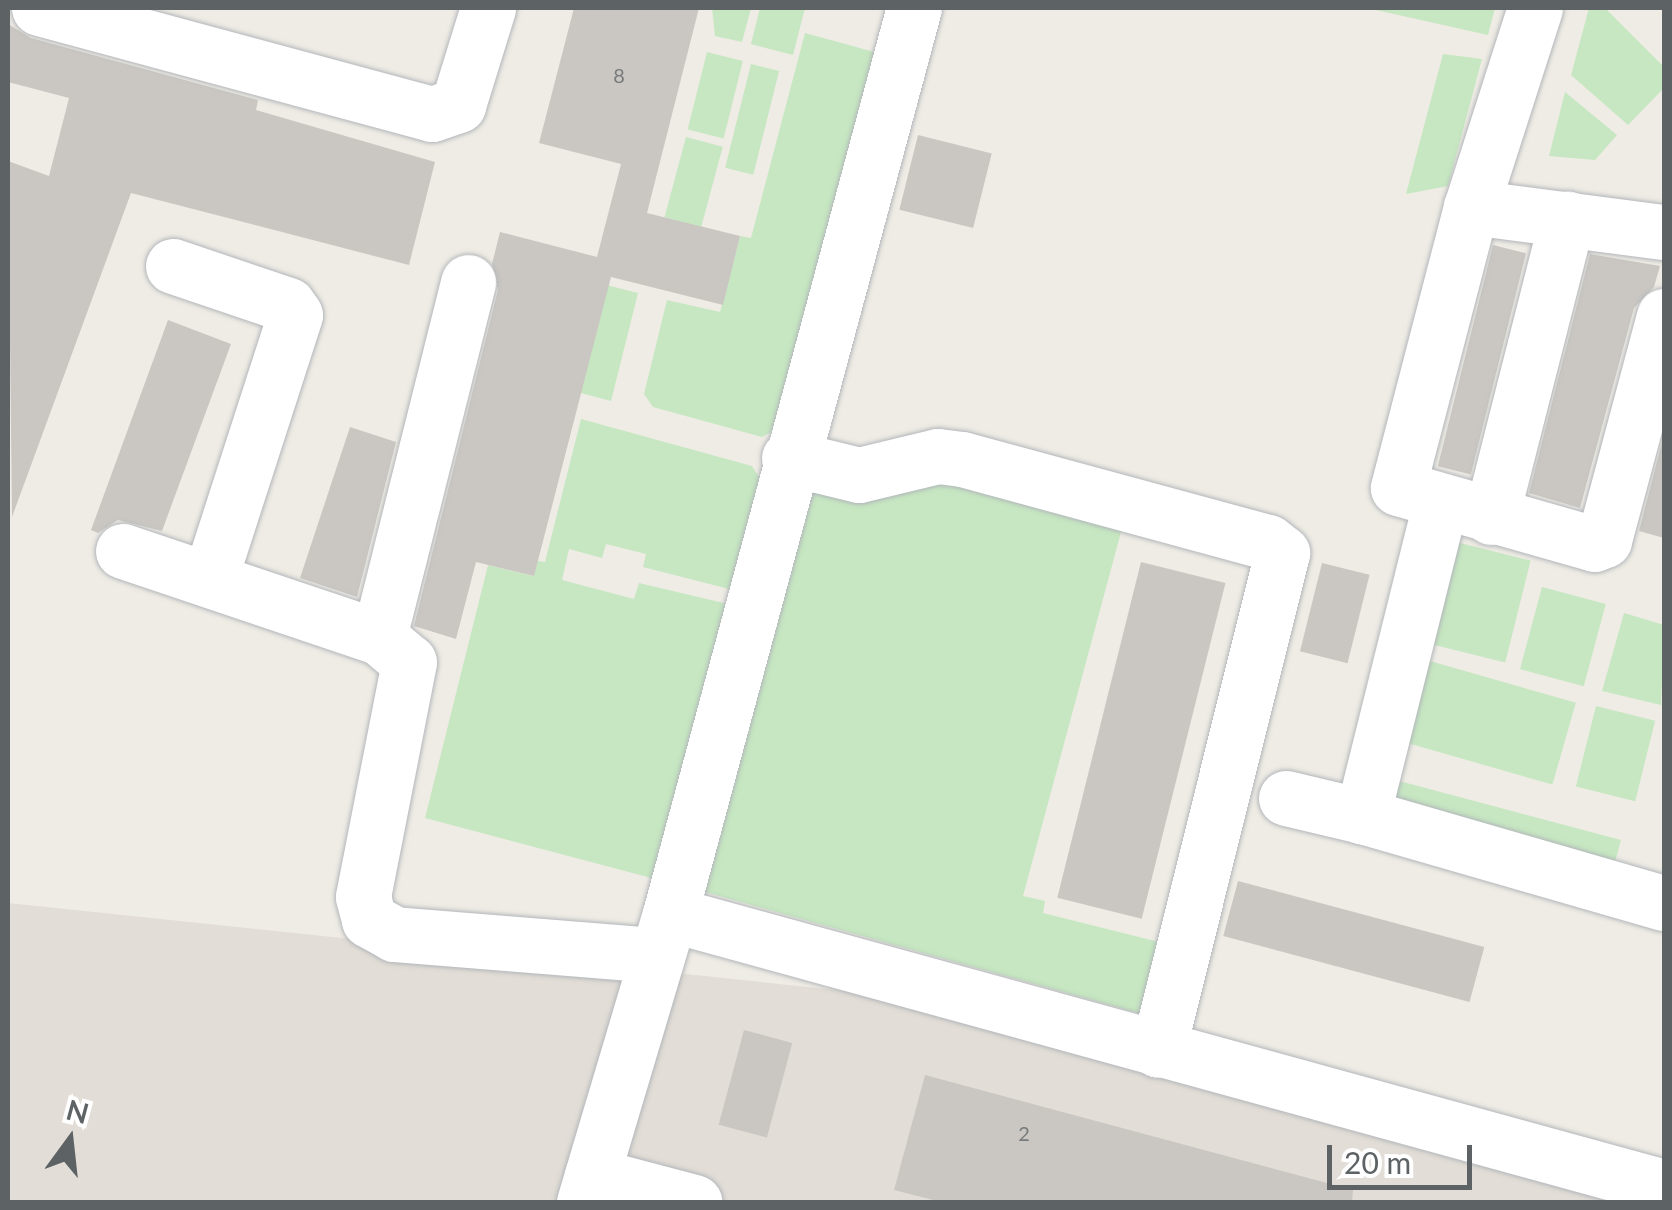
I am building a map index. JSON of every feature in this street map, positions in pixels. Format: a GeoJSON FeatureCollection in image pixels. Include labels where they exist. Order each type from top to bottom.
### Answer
{"type":"FeatureCollection","features":[{"type":"Feature","properties":{"kind":"lane"},"geometry":{"type":"LineString","coordinates":[[39,8],[432,114],[458,106],[488,8]]}},
{"type":"Feature","properties":{"kind":"lane"},"geometry":{"type":"LineString","coordinates":[[694,1202],[588,1189],[663,935],[788,458],[914,8]]}},
{"type":"Feature","properties":{"kind":"lane"},"geometry":{"type":"LineString","coordinates":[[1525,19],[1397,473],[1406,493],[1604,540],[1664,316]]}},
{"type":"Feature","properties":{"kind":"lane"},"geometry":{"type":"LineString","coordinates":[[1471,208],[1664,232]]}},
{"type":"Feature","properties":{"kind":"lane"},"geometry":{"type":"LineString","coordinates":[[1362,816],[1566,219]]}},
{"type":"Feature","properties":{"kind":"lane"},"geometry":{"type":"LineString","coordinates":[[173,266],[288,305],[295,315],[211,575]]}},
{"type":"Feature","properties":{"kind":"lane"},"geometry":{"type":"LineString","coordinates":[[379,638],[468,282]]}},
{"type":"Feature","properties":{"kind":"lane"},"geometry":{"type":"LineString","coordinates":[[788,458],[859,474],[938,456],[962,458],[1268,542],[1282,553],[1158,1050]]}},
{"type":"Feature","properties":{"kind":"lane"},"geometry":{"type":"LineString","coordinates":[[123,551],[211,575],[290,611],[379,638],[399,650],[412,676],[362,897],[368,920],[394,934],[663,935],[1158,1050],[1664,1187]]}},
{"type":"Feature","properties":{"kind":"lane"},"geometry":{"type":"LineString","coordinates":[[1286,798],[1664,903]]}},
{"type":"Feature","properties":{"kind":"shaded area"},"geometry":{"type":"Polygon","coordinates":[[[8,903],[894,996],[1637,1202],[8,1202],[8,903]]]}},
{"type":"Feature","properties":{"kind":"green space"},"geometry":{"type":"Polygon","coordinates":[[[712,8],[751,8],[742,42],[715,36],[712,8]]]}},
{"type":"Feature","properties":{"kind":"green space"},"geometry":{"type":"Polygon","coordinates":[[[760,8],[805,8],[793,55],[751,44],[760,8]]]}},
{"type":"Feature","properties":{"kind":"green space"},"geometry":{"type":"Polygon","coordinates":[[[1367,8],[1495,8],[1488,35],[1367,8]]]}},
{"type":"Feature","properties":{"kind":"green space"},"geometry":{"type":"Polygon","coordinates":[[[1589,8],[1605,8],[1664,67],[1664,88],[1628,125],[1571,75],[1589,8]]]}},
{"type":"Feature","properties":{"kind":"green space"},"geometry":{"type":"Polygon","coordinates":[[[805,33],[878,53],[773,431],[762,437],[653,407],[644,394],[667,300],[720,312],[740,236],[751,238],[805,33]]]}},
{"type":"Feature","properties":{"kind":"green space"},"geometry":{"type":"Polygon","coordinates":[[[707,52],[743,61],[724,139],[688,130],[707,52]]]}},
{"type":"Feature","properties":{"kind":"green space"},"geometry":{"type":"Polygon","coordinates":[[[1443,54],[1482,59],[1448,186],[1406,194],[1443,54]]]}},
{"type":"Feature","properties":{"kind":"green space"},"geometry":{"type":"Polygon","coordinates":[[[751,64],[779,71],[753,175],[725,168],[751,64]]]}},
{"type":"Feature","properties":{"kind":"green space"},"geometry":{"type":"Polygon","coordinates":[[[1565,92],[1617,135],[1595,160],[1549,156],[1565,92]]]}},
{"type":"Feature","properties":{"kind":"green space"},"geometry":{"type":"Polygon","coordinates":[[[686,137],[723,147],[701,227],[665,217],[686,137]]]}},
{"type":"Feature","properties":{"kind":"green space"},"geometry":{"type":"Polygon","coordinates":[[[551,271],[638,293],[611,401],[581,393],[551,271]]]}},
{"type":"Feature","properties":{"kind":"green space"},"geometry":{"type":"Polygon","coordinates":[[[581,419],[752,466],[760,479],[733,590],[643,567],[646,554],[606,544],[602,558],[569,549],[562,580],[634,599],[639,583],[728,604],[655,879],[425,818],[488,565],[533,576],[538,561],[545,562],[581,419]]]}},
{"type":"Feature","properties":{"kind":"green space"},"geometry":{"type":"Polygon","coordinates":[[[941,474],[1124,521],[1023,896],[1045,901],[1043,913],[1175,946],[1156,1018],[698,890],[808,481],[941,474]]]}},
{"type":"Feature","properties":{"kind":"green space"},"geometry":{"type":"Polygon","coordinates":[[[1452,541],[1531,561],[1505,662],[1427,643],[1452,541]]]}},
{"type":"Feature","properties":{"kind":"green space"},"geometry":{"type":"Polygon","coordinates":[[[1542,587],[1606,604],[1584,686],[1520,669],[1542,587]]]}},
{"type":"Feature","properties":{"kind":"green space"},"geometry":{"type":"Polygon","coordinates":[[[1624,613],[1664,625],[1661,705],[1602,691],[1624,613]]]}},
{"type":"Feature","properties":{"kind":"green space"},"geometry":{"type":"Polygon","coordinates":[[[1423,659],[1576,703],[1552,785],[1400,741],[1423,659]]]}},
{"type":"Feature","properties":{"kind":"green space"},"geometry":{"type":"Polygon","coordinates":[[[1596,706],[1655,721],[1635,801],[1576,787],[1596,706]]]}},
{"type":"Feature","properties":{"kind":"green space"},"geometry":{"type":"Polygon","coordinates":[[[1388,778],[1621,840],[1612,873],[1398,806],[1388,778]]]}},
{"type":"Feature","properties":{"kind":"building"},"geometry":{"type":"Polygon","coordinates":[[[574,8],[699,8],[647,213],[740,236],[723,305],[611,277],[534,576],[476,562],[456,639],[414,626],[498,290],[492,264],[500,232],[597,257],[621,164],[539,143],[574,8]]]}},
{"type":"Feature","properties":{"kind":"building"},"geometry":{"type":"Polygon","coordinates":[[[8,24],[31,38],[258,100],[256,110],[435,162],[409,265],[131,193],[12,517],[8,161],[49,176],[69,98],[8,82],[8,24]]]}},
{"type":"Feature","properties":{"kind":"building"},"geometry":{"type":"Polygon","coordinates":[[[918,135],[992,153],[973,228],[899,210],[918,135]]]}},
{"type":"Feature","properties":{"kind":"building"},"geometry":{"type":"Polygon","coordinates":[[[1493,245],[1526,253],[1471,474],[1438,466],[1493,245]]]}},
{"type":"Feature","properties":{"kind":"building"},"geometry":{"type":"Polygon","coordinates":[[[1590,254],[1660,266],[1654,287],[1634,308],[1580,508],[1529,493],[1590,254]]]}},
{"type":"Feature","properties":{"kind":"building"},"geometry":{"type":"Polygon","coordinates":[[[168,320],[231,344],[162,531],[118,520],[98,533],[91,530],[168,320]]]}},
{"type":"Feature","properties":{"kind":"building"},"geometry":{"type":"Polygon","coordinates":[[[350,427],[396,442],[357,597],[300,578],[350,427]]]}},
{"type":"Feature","properties":{"kind":"building"},"geometry":{"type":"Polygon","coordinates":[[[1664,435],[1664,538],[1639,531],[1664,435]]]}},
{"type":"Feature","properties":{"kind":"building"},"geometry":{"type":"Polygon","coordinates":[[[1141,562],[1225,583],[1142,919],[1057,898],[1141,562]]]}},
{"type":"Feature","properties":{"kind":"building"},"geometry":{"type":"Polygon","coordinates":[[[1322,563],[1370,575],[1348,663],[1300,651],[1322,563]]]}},
{"type":"Feature","properties":{"kind":"building"},"geometry":{"type":"Polygon","coordinates":[[[1238,881],[1484,947],[1470,1002],[1223,936],[1238,881]]]}},
{"type":"Feature","properties":{"kind":"building"},"geometry":{"type":"Polygon","coordinates":[[[744,1030],[792,1043],[767,1138],[719,1125],[744,1030]]]}},
{"type":"Feature","properties":{"kind":"building"},"geometry":{"type":"Polygon","coordinates":[[[925,1075],[1353,1190],[1352,1202],[941,1202],[894,1190],[925,1075]]]}}]}
